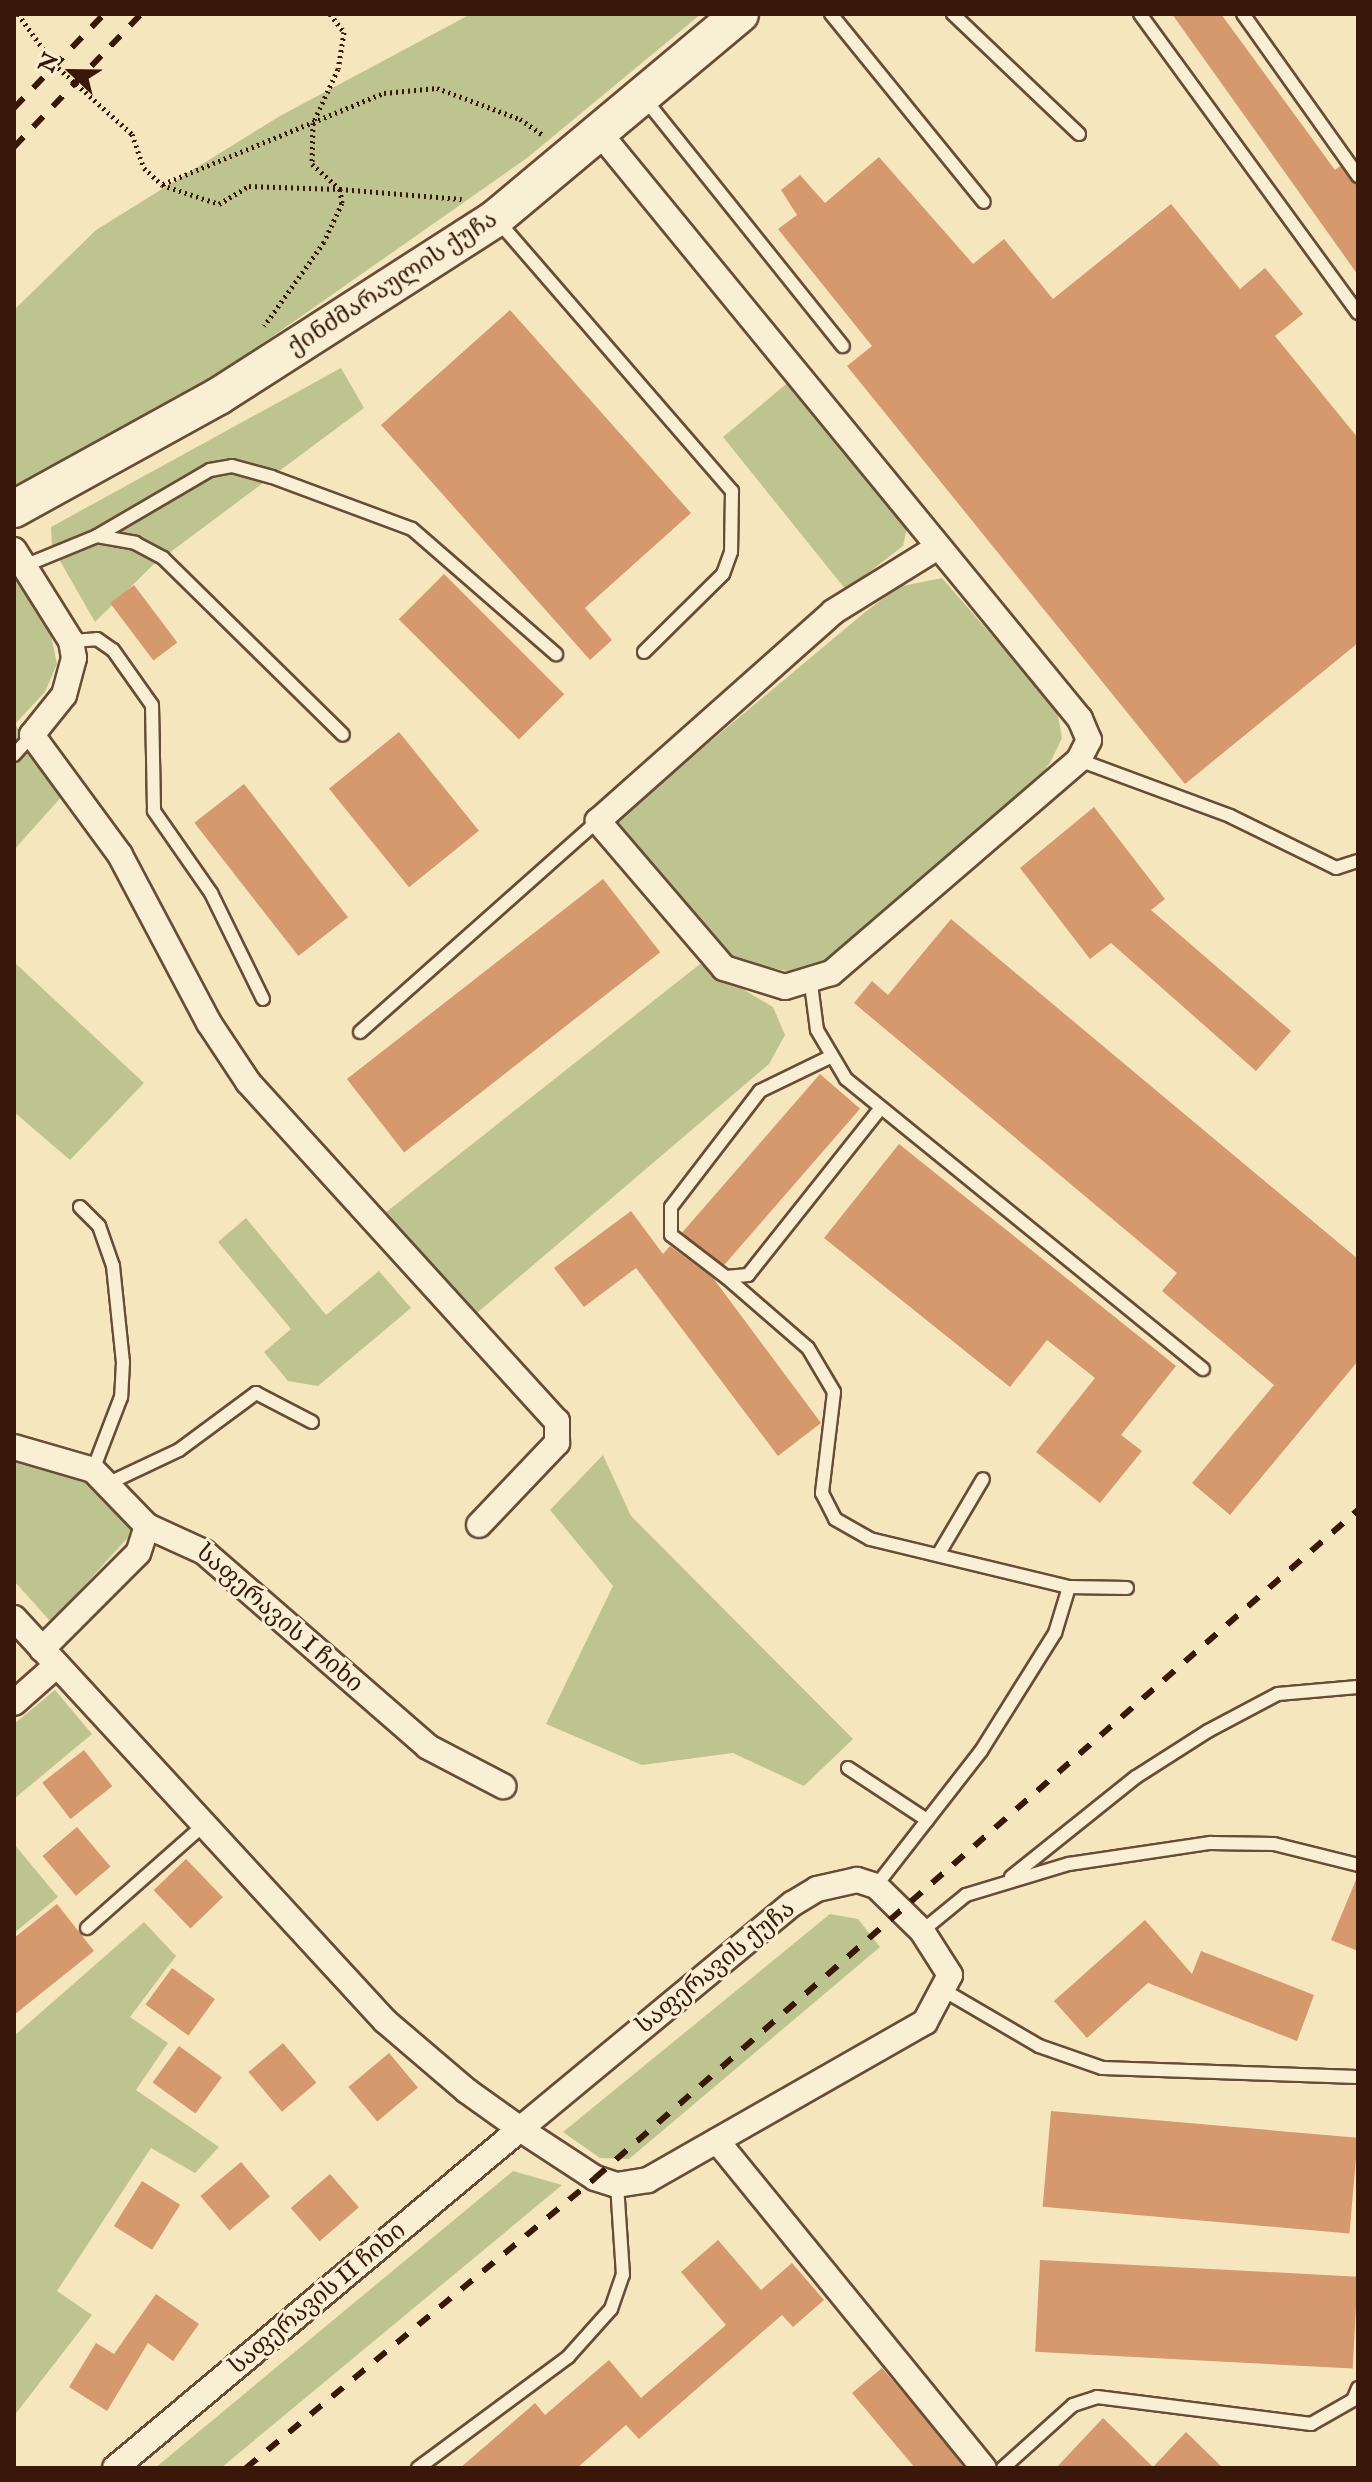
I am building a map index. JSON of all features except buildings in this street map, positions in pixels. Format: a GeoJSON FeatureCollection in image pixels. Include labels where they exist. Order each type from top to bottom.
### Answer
{"type":"FeatureCollection","features":[{"type":"Feature","properties":{"kind":"main road","name":"ქინძმარაულის ქუჩა"},"geometry":{"type":"LineString","coordinates":[[14,509],[219,396],[505,212],[588,147],[740,14]]}},
{"type":"Feature","properties":{"kind":"street"},"geometry":{"type":"LineString","coordinates":[[588,147],[938,547],[1080,719],[1089,740],[1079,760],[811,984],[785,987],[724,968],[598,821],[833,612],[938,547]]}},
{"type":"Feature","properties":{"kind":"street"},"geometry":{"type":"LineString","coordinates":[[19,558],[71,641],[73,674],[32,735],[127,867],[248,1082],[557,1421],[557,1443],[479,1525]]}},
{"type":"Feature","properties":{"kind":"street"},"geometry":{"type":"LineString","coordinates":[[14,1447],[100,1477],[147,1526],[138,1553],[14,1703]]}},
{"type":"Feature","properties":{"kind":"street","name":"საფერავის I ჩიხი"},"geometry":{"type":"LineString","coordinates":[[147,1526],[204,1552],[428,1747],[503,1786]]}},
{"type":"Feature","properties":{"kind":"street"},"geometry":{"type":"LineString","coordinates":[[14,1618],[385,2021],[520,2129],[617,2185],[648,2180],[925,2022],[945,1991],[945,1962],[922,1931],[876,1886]]}},
{"type":"Feature","properties":{"kind":"street","name":"საფერავის ქუჩა"},"geometry":{"type":"LineString","coordinates":[[520,2129],[792,1904],[840,1882],[876,1886]]}},
{"type":"Feature","properties":{"kind":"street","name":"საფერავის II ჩიხი"},"geometry":{"type":"LineString","coordinates":[[115,2468],[520,2129]]}},
{"type":"Feature","properties":{"kind":"street"},"geometry":{"type":"LineString","coordinates":[[717,2141],[984,2468]]}},
{"type":"Feature","properties":{"kind":"lane"},"geometry":{"type":"LineString","coordinates":[[831,14],[984,202]]}},
{"type":"Feature","properties":{"kind":"lane"},"geometry":{"type":"LineString","coordinates":[[953,14],[1079,134]]}},
{"type":"Feature","properties":{"kind":"lane"},"geometry":{"type":"LineString","coordinates":[[1140,14],[1358,313]]}},
{"type":"Feature","properties":{"kind":"lane"},"geometry":{"type":"LineString","coordinates":[[1243,14],[1358,176]]}},
{"type":"Feature","properties":{"kind":"lane"},"geometry":{"type":"LineString","coordinates":[[644,98],[843,346]]}},
{"type":"Feature","properties":{"kind":"lane"},"geometry":{"type":"LineString","coordinates":[[505,212],[732,491],[731,552],[723,574],[644,652]]}},
{"type":"Feature","properties":{"kind":"lane"},"geometry":{"type":"LineString","coordinates":[[19,558],[97,536],[210,470],[232,466],[412,529],[556,654]]}},
{"type":"Feature","properties":{"kind":"lane"},"geometry":{"type":"LineString","coordinates":[[97,536],[116,536],[163,558],[343,735]]}},
{"type":"Feature","properties":{"kind":"lane"},"geometry":{"type":"LineString","coordinates":[[71,641],[97,639],[113,650],[152,705],[154,811],[211,893],[263,999]]}},
{"type":"Feature","properties":{"kind":"lane"},"geometry":{"type":"LineString","coordinates":[[14,755],[32,735]]}},
{"type":"Feature","properties":{"kind":"lane"},"geometry":{"type":"LineString","coordinates":[[1079,760],[1230,816],[1336,868],[1358,861]]}},
{"type":"Feature","properties":{"kind":"lane"},"geometry":{"type":"LineString","coordinates":[[360,1032],[598,821]]}},
{"type":"Feature","properties":{"kind":"lane"},"geometry":{"type":"LineString","coordinates":[[811,984],[828,1058],[881,1108],[1203,1369]]}},
{"type":"Feature","properties":{"kind":"lane"},"geometry":{"type":"LineString","coordinates":[[828,1058],[760,1091],[671,1207],[671,1235],[726,1277],[808,1348],[834,1392],[822,1493],[835,1519],[870,1539],[1069,1587],[1127,1588]]}},
{"type":"Feature","properties":{"kind":"lane"},"geometry":{"type":"LineString","coordinates":[[726,1277],[748,1275],[881,1108]]}},
{"type":"Feature","properties":{"kind":"lane"},"geometry":{"type":"LineString","coordinates":[[80,1207],[99,1226],[113,1266],[123,1362],[121,1397],[100,1477]]}},
{"type":"Feature","properties":{"kind":"lane"},"geometry":{"type":"LineString","coordinates":[[100,1477],[179,1450],[256,1393],[312,1422]]}},
{"type":"Feature","properties":{"kind":"lane"},"geometry":{"type":"LineString","coordinates":[[938,1555],[983,1479]]}},
{"type":"Feature","properties":{"kind":"lane"},"geometry":{"type":"LineString","coordinates":[[876,1886],[927,1820],[1055,1633],[1069,1587]]}},
{"type":"Feature","properties":{"kind":"lane"},"geometry":{"type":"LineString","coordinates":[[1008,1879],[1136,1777],[1208,1731],[1278,1694],[1358,1687]]}},
{"type":"Feature","properties":{"kind":"lane"},"geometry":{"type":"LineString","coordinates":[[848,1768],[927,1820]]}},
{"type":"Feature","properties":{"kind":"lane"},"geometry":{"type":"LineString","coordinates":[[87,1928],[204,1825]]}},
{"type":"Feature","properties":{"kind":"lane"},"geometry":{"type":"LineString","coordinates":[[922,1931],[966,1895],[1008,1879],[1210,1843],[1274,1844],[1358,1865]]}},
{"type":"Feature","properties":{"kind":"lane"},"geometry":{"type":"LineString","coordinates":[[945,1991],[1039,2046],[1102,2068],[1358,2077]]}},
{"type":"Feature","properties":{"kind":"lane"},"geometry":{"type":"LineString","coordinates":[[418,2468],[568,2357],[611,2309],[623,2275],[617,2185]]}},
{"type":"Feature","properties":{"kind":"lane"},"geometry":{"type":"LineString","coordinates":[[1003,2468],[1073,2405],[1097,2397],[1311,2424],[1334,2415],[1358,2388]]}},
{"type":"Feature","properties":{"kind":"path"},"geometry":{"type":"LineString","coordinates":[[18,14],[54,64],[132,134],[144,168],[162,185],[219,204],[249,186],[340,189],[505,212]]}},
{"type":"Feature","properties":{"kind":"path"},"geometry":{"type":"LineString","coordinates":[[258,334],[324,242],[342,203],[340,189],[312,164],[313,123],[338,69],[344,32],[330,14]]}},
{"type":"Feature","properties":{"kind":"path"},"geometry":{"type":"LineString","coordinates":[[162,185],[384,93],[437,88],[588,147]]}},
{"type":"Feature","properties":{"kind":"green space"},"geometry":{"type":"Polygon","coordinates":[[[471,14],[701,14],[527,158],[229,367],[14,487],[14,310],[96,230],[280,116],[471,14]]]}},
{"type":"Feature","properties":{"kind":"green space"},"geometry":{"type":"Polygon","coordinates":[[[341,368],[364,408],[153,565],[95,622],[52,547],[51,527],[341,368]]]}},
{"type":"Feature","properties":{"kind":"green space"},"geometry":{"type":"Polygon","coordinates":[[[791,380],[907,528],[903,546],[846,590],[723,437],[791,380]]]}},
{"type":"Feature","properties":{"kind":"green space"},"geometry":{"type":"Polygon","coordinates":[[[14,577],[51,635],[57,664],[45,692],[15,724],[63,795],[14,850],[14,577]]]}},
{"type":"Feature","properties":{"kind":"green space"},"geometry":{"type":"Polygon","coordinates":[[[942,578],[1057,710],[1062,738],[1051,761],[1035,784],[824,964],[792,972],[732,959],[614,822],[898,587],[942,578]]]}},
{"type":"Feature","properties":{"kind":"green space"},"geometry":{"type":"Polygon","coordinates":[[[14,962],[144,1083],[70,1160],[14,1112],[14,962]]]}},
{"type":"Feature","properties":{"kind":"green space"},"geometry":{"type":"Polygon","coordinates":[[[700,964],[773,1007],[785,1035],[769,1064],[477,1313],[385,1213],[700,964]]]}},
{"type":"Feature","properties":{"kind":"green space"},"geometry":{"type":"Polygon","coordinates":[[[246,1218],[326,1315],[379,1271],[411,1308],[318,1386],[288,1381],[264,1352],[291,1329],[218,1242],[246,1218]]]}},
{"type":"Feature","properties":{"kind":"green space"},"geometry":{"type":"Polygon","coordinates":[[[603,1455],[631,1516],[853,1739],[804,1786],[733,1753],[642,1765],[546,1724],[613,1586],[550,1510],[603,1455]]]}},
{"type":"Feature","properties":{"kind":"green space"},"geometry":{"type":"Polygon","coordinates":[[[14,1460],[76,1474],[128,1511],[134,1531],[51,1622],[14,1581],[14,1460]]]}},
{"type":"Feature","properties":{"kind":"green space"},"geometry":{"type":"Polygon","coordinates":[[[55,1690],[92,1734],[14,1799],[14,1724],[55,1690]]]}},
{"type":"Feature","properties":{"kind":"green space"},"geometry":{"type":"Polygon","coordinates":[[[14,1844],[58,1897],[14,1933],[14,1844]]]}},
{"type":"Feature","properties":{"kind":"green space"},"geometry":{"type":"Polygon","coordinates":[[[830,1914],[858,1919],[880,1947],[629,2159],[600,2158],[563,2132],[830,1914]]]}},
{"type":"Feature","properties":{"kind":"green space"},"geometry":{"type":"Polygon","coordinates":[[[144,1922],[176,1956],[130,2017],[168,2043],[136,2090],[219,2147],[195,2173],[151,2148],[57,2291],[92,2315],[14,2416],[14,2036],[144,1922]]]}},
{"type":"Feature","properties":{"kind":"green space"},"geometry":{"type":"Polygon","coordinates":[[[513,2171],[562,2185],[221,2468],[155,2468],[513,2171]]]}},
{"type":"Feature","properties":{"kind":"railway"},"geometry":{"type":"LineString","coordinates":[[14,108],[104,14]]}},
{"type":"Feature","properties":{"kind":"railway"},"geometry":{"type":"LineString","coordinates":[[14,147],[141,14]]}},
{"type":"Feature","properties":{"kind":"railway"},"geometry":{"type":"LineString","coordinates":[[246,2468],[595,2178],[1358,1510]]}}]}
